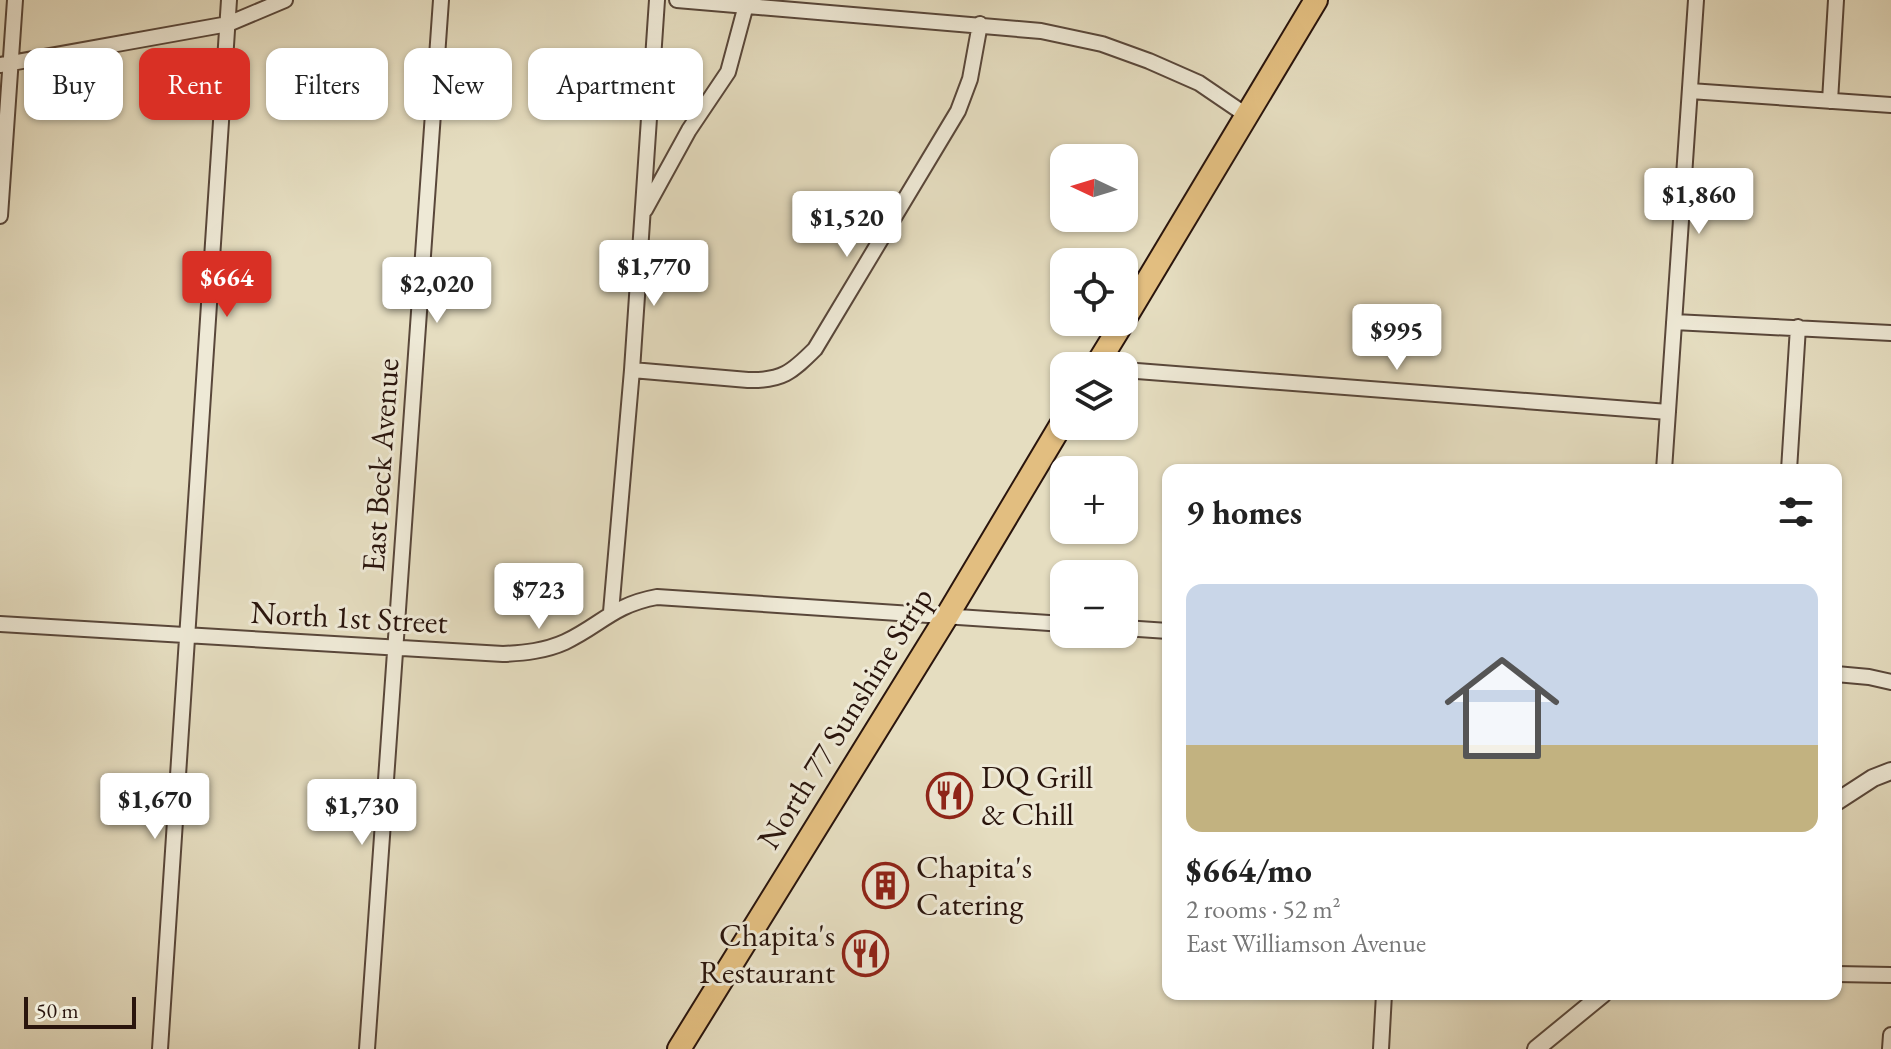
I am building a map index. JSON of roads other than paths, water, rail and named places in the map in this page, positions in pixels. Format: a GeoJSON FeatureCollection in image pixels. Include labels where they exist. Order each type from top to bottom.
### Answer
{"type":"FeatureCollection","features":[{"type":"Feature","properties":{"kind":"main road"},"geometry":{"type":"LineString","coordinates":[[1138,296],[1316,0]]}},
{"type":"Feature","properties":{"kind":"main road","name":"North 77 Sunshine Strip"},"geometry":{"type":"LineString","coordinates":[[679,1049],[1052,440]]}},
{"type":"Feature","properties":{"kind":"street"},"geometry":{"type":"LineString","coordinates":[[0,216],[5,63],[15,0]]}},
{"type":"Feature","properties":{"kind":"street"},"geometry":{"type":"LineString","coordinates":[[160,1049],[229,0]]}},
{"type":"Feature","properties":{"kind":"street"},"geometry":{"type":"LineString","coordinates":[[5,63],[228,24],[285,0]]}},
{"type":"Feature","properties":{"kind":"street","name":"East Beck Avenue"},"geometry":{"type":"LineString","coordinates":[[367,1049],[441,0]]}},
{"type":"Feature","properties":{"kind":"street"},"geometry":{"type":"LineString","coordinates":[[611,612],[632,370],[657,0]]}},
{"type":"Feature","properties":{"kind":"street"},"geometry":{"type":"LineString","coordinates":[[677,0],[1041,31],[1102,44],[1149,61],[1199,83],[1246,115]]}},
{"type":"Feature","properties":{"kind":"street"},"geometry":{"type":"LineString","coordinates":[[1664,464],[1696,0]]}},
{"type":"Feature","properties":{"kind":"street"},"geometry":{"type":"LineString","coordinates":[[1830,101],[1836,0]]}},
{"type":"Feature","properties":{"kind":"street"},"geometry":{"type":"LineString","coordinates":[[642,214],[689,130],[728,72],[746,5]]}},
{"type":"Feature","properties":{"kind":"street"},"geometry":{"type":"LineString","coordinates":[[632,370],[748,380],[763,380],[792,372],[815,349],[958,111],[970,79],[980,24]]}},
{"type":"Feature","properties":{"kind":"street"},"geometry":{"type":"LineString","coordinates":[[1690,91],[1891,105]]}},
{"type":"Feature","properties":{"kind":"street"},"geometry":{"type":"LineString","coordinates":[[1674,322],[1891,333]]}},
{"type":"Feature","properties":{"kind":"street"},"geometry":{"type":"LineString","coordinates":[[1789,464],[1798,327]]}},
{"type":"Feature","properties":{"kind":"street"},"geometry":{"type":"LineString","coordinates":[[1138,371],[1668,412]]}},
{"type":"Feature","properties":{"kind":"street","name":"North 1st Street"},"geometry":{"type":"LineString","coordinates":[[0,624],[503,654],[528,653],[566,641],[611,612],[636,601],[657,597],[1050,623]]}},
{"type":"Feature","properties":{"kind":"street"},"geometry":{"type":"LineString","coordinates":[[1138,629],[1162,631]]}},
{"type":"Feature","properties":{"kind":"street"},"geometry":{"type":"LineString","coordinates":[[1842,675],[1891,682]]}},
{"type":"Feature","properties":{"kind":"street"},"geometry":{"type":"LineString","coordinates":[[1842,798],[1873,778],[1891,771]]}},
{"type":"Feature","properties":{"kind":"street"},"geometry":{"type":"LineString","coordinates":[[1842,974],[1891,975]]}},
{"type":"Feature","properties":{"kind":"street"},"geometry":{"type":"LineString","coordinates":[[1381,1049],[1384,1000]]}},
{"type":"Feature","properties":{"kind":"street"},"geometry":{"type":"LineString","coordinates":[[1536,1049],[1596,1000]]}},
{"type":"Feature","properties":{"kind":"street"},"geometry":{"type":"LineString","coordinates":[[1890,1049],[1891,1035]]}},
{"type":"Feature","properties":{"kind":"place","name":"DQ Grill & Chill"},"geometry":{"type":"Point","coordinates":[950,795]}},
{"type":"Feature","properties":{"kind":"place","name":"Chapita's Catering"},"geometry":{"type":"Point","coordinates":[885,885]}},
{"type":"Feature","properties":{"kind":"place","name":"Chapita's Restaurant"},"geometry":{"type":"Point","coordinates":[866,953]}}]}
